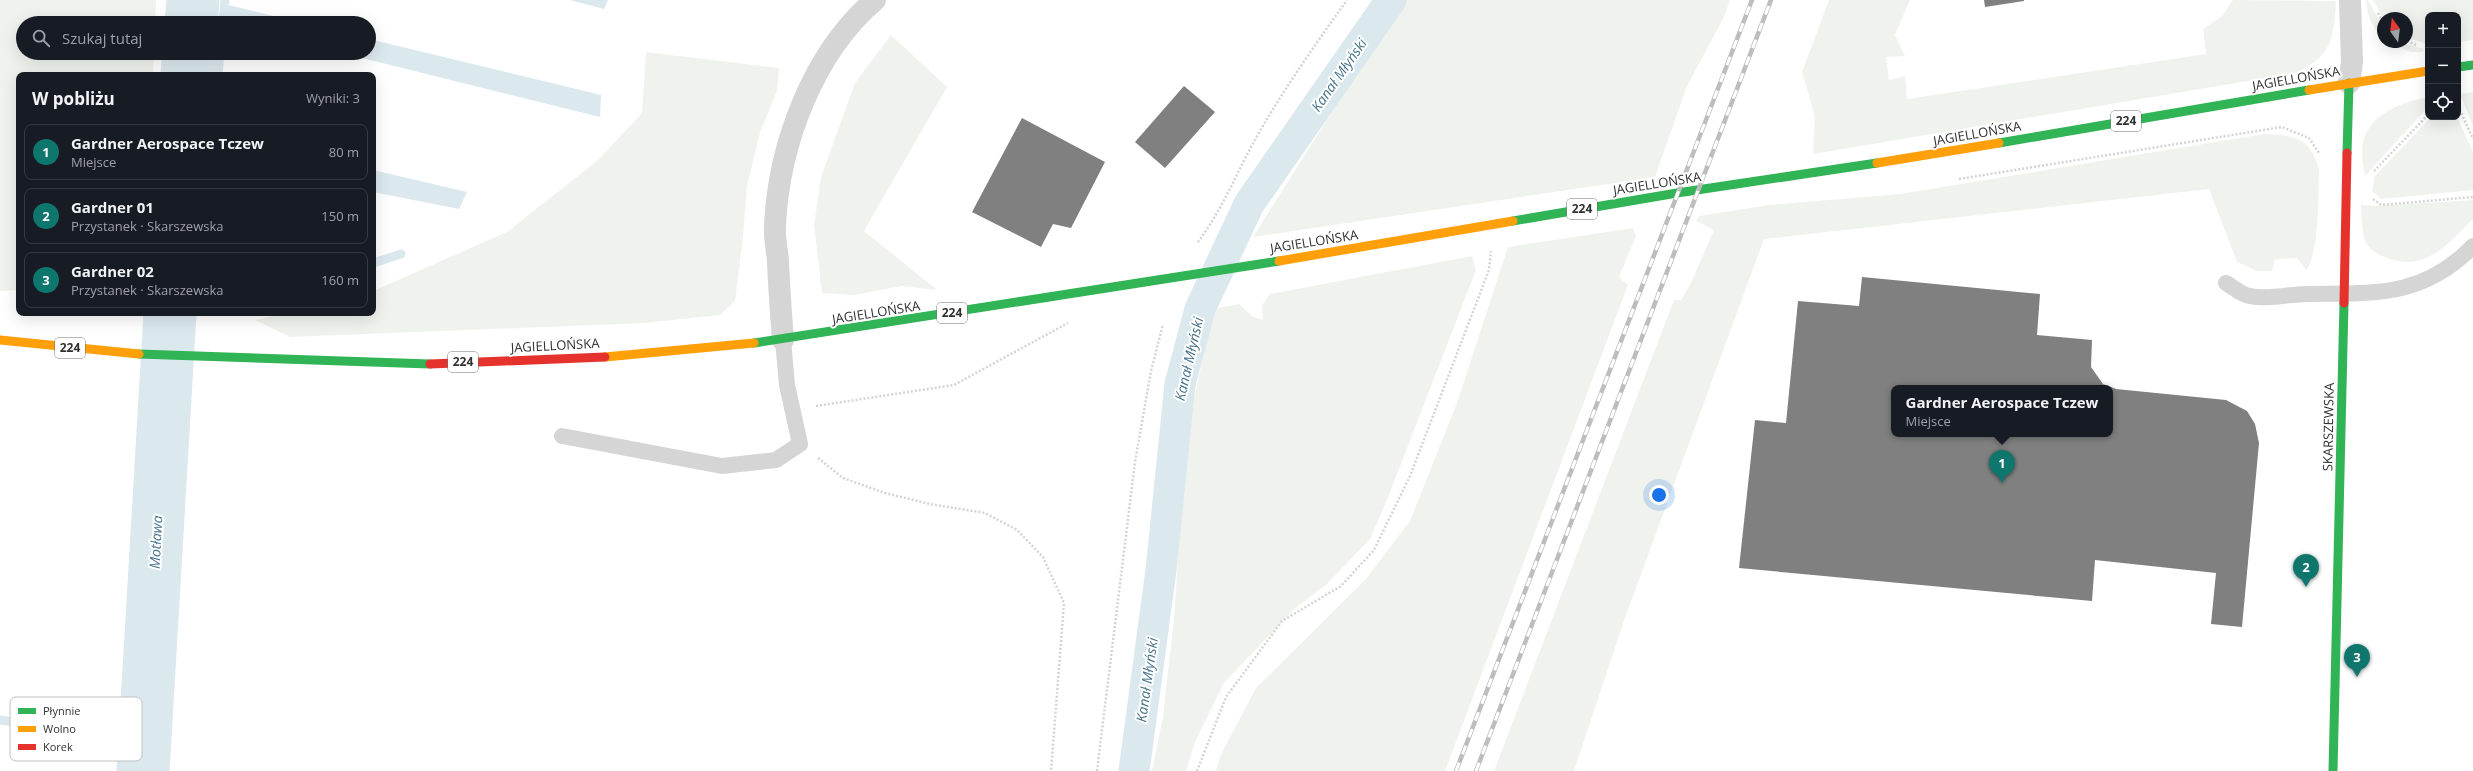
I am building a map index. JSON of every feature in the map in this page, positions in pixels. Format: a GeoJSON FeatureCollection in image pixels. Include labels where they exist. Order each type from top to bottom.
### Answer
{"type":"FeatureCollection","features":[{"type":"Feature","properties":{"kind":"main road"},"geometry":{"type":"LineString","coordinates":[[2461,67],[2473,65]]}},
{"type":"Feature","properties":{"kind":"main road","name":"JAGIELLOŃSKA"},"geometry":{"type":"LineString","coordinates":[[0,340],[197,357],[417,364],[574,358],[783,340],[1176,278],[1678,192],[1904,159],[2349,83],[2425,71]]}},
{"type":"Feature","properties":{"kind":"main road","name":"SKARSZEWSKA"},"geometry":{"type":"LineString","coordinates":[[2333,771],[2349,83]]}},
{"type":"Feature","properties":{"kind":"street"},"geometry":{"type":"LineString","coordinates":[[783,340],[775,226],[783,164],[801,108],[828,54],[859,14],[875,0]]}},
{"type":"Feature","properties":{"kind":"street"},"geometry":{"type":"LineString","coordinates":[[2349,83],[2352,62],[2350,0]]}},
{"type":"Feature","properties":{"kind":"lane"},"geometry":{"type":"LineString","coordinates":[[2226,283],[2249,296],[2373,294],[2406,288],[2447,268],[2473,246]]}},
{"type":"Feature","properties":{"kind":"lane"},"geometry":{"type":"LineString","coordinates":[[562,436],[722,466],[776,460],[800,444],[791,407],[783,340]]}},
{"type":"Feature","properties":{"kind":"path"},"geometry":{"type":"LineString","coordinates":[[1198,242],[1222,205],[1256,137],[1314,46],[1347,0]]}},
{"type":"Feature","properties":{"kind":"path"},"geometry":{"type":"LineString","coordinates":[[2461,113],[2473,139]]}},
{"type":"Feature","properties":{"kind":"path"},"geometry":{"type":"LineString","coordinates":[[2368,177],[2425,118]]}},
{"type":"Feature","properties":{"kind":"path"},"geometry":{"type":"LineString","coordinates":[[2370,197],[2381,205],[2473,196]]}},
{"type":"Feature","properties":{"kind":"path"},"geometry":{"type":"LineString","coordinates":[[1197,771],[1226,697],[1282,621],[1341,586],[1374,550],[1410,476],[1489,270],[1493,224]]}},
{"type":"Feature","properties":{"kind":"path"},"geometry":{"type":"LineString","coordinates":[[791,407],[818,406],[954,384],[1072,321]]}},
{"type":"Feature","properties":{"kind":"path"},"geometry":{"type":"LineString","coordinates":[[1097,771],[1135,462],[1151,371],[1163,324]]}},
{"type":"Feature","properties":{"kind":"path"},"geometry":{"type":"LineString","coordinates":[[800,444],[843,478],[885,493],[930,504],[985,513],[1017,530],[1043,557],[1064,603],[1051,771]]}},
{"type":"Feature","properties":{"kind":"shaded area"},"geometry":{"type":"Polygon","coordinates":[[[0,0],[156,0],[155,16],[16,16],[16,60],[154,60],[153,72],[16,72],[16,290],[0,291],[0,0]]]}},
{"type":"Feature","properties":{"kind":"shaded area"},"geometry":{"type":"Polygon","coordinates":[[[570,0],[608,0],[604,9],[570,0]]]}},
{"type":"Feature","properties":{"kind":"shaded area"},"geometry":{"type":"Polygon","coordinates":[[[1405,0],[1730,0],[1724,17],[1687,86],[1655,177],[1253,237],[1396,10],[1405,0]]]}},
{"type":"Feature","properties":{"kind":"shaded area"},"geometry":{"type":"Polygon","coordinates":[[[1829,0],[1910,0],[1895,35],[1905,56],[1886,57],[1889,80],[1905,76],[1907,99],[2206,54],[2203,29],[2222,16],[2233,0],[2336,1],[2334,26],[2329,45],[2317,60],[2295,73],[1813,154],[1815,117],[1802,72],[1829,0]]]}},
{"type":"Feature","properties":{"kind":"shaded area"},"geometry":{"type":"Polygon","coordinates":[[[2366,0],[2368,0],[2377,16],[2377,31],[2371,21],[2366,0]]]}},
{"type":"Feature","properties":{"kind":"shaded area"},"geometry":{"type":"Polygon","coordinates":[[[2373,0],[2473,0],[2473,40],[2461,42],[2461,12],[2425,12],[2425,43],[2413,40],[2413,12],[2380,12],[2373,0]]]}},
{"type":"Feature","properties":{"kind":"shaded area"},"geometry":{"type":"Polygon","coordinates":[[[224,4],[274,16],[223,16],[224,4]]]}},
{"type":"Feature","properties":{"kind":"shaded area"},"geometry":{"type":"Polygon","coordinates":[[[891,35],[947,87],[864,231],[937,290],[902,286],[854,295],[822,293],[814,225],[821,177],[855,83],[891,35]]]}},
{"type":"Feature","properties":{"kind":"shaded area"},"geometry":{"type":"Polygon","coordinates":[[[376,41],[601,95],[600,117],[370,60],[376,60],[376,41]]]}},
{"type":"Feature","properties":{"kind":"shaded area"},"geometry":{"type":"Polygon","coordinates":[[[2413,46],[2424,49],[2423,52],[2411,52],[2401,48],[2413,48],[2413,46]]]}},
{"type":"Feature","properties":{"kind":"shaded area"},"geometry":{"type":"Polygon","coordinates":[[[646,52],[779,68],[777,91],[760,133],[747,186],[743,237],[735,301],[720,315],[644,323],[290,337],[255,320],[273,316],[376,316],[376,290],[507,232],[598,160],[642,113],[646,52]]]}},
{"type":"Feature","properties":{"kind":"shaded area"},"geometry":{"type":"Polygon","coordinates":[[[2473,92],[2473,126],[2461,96],[2461,94],[2473,92]]]}},
{"type":"Feature","properties":{"kind":"shaded area"},"geometry":{"type":"Polygon","coordinates":[[[2425,98],[2425,110],[2365,176],[2362,146],[2367,132],[2380,116],[2389,110],[2408,102],[2425,98]]]}},
{"type":"Feature","properties":{"kind":"shaded area"},"geometry":{"type":"Polygon","coordinates":[[[2428,120],[2458,120],[2473,152],[2473,190],[2381,199],[2372,191],[2375,176],[2428,120]]]}},
{"type":"Feature","properties":{"kind":"shaded area"},"geometry":{"type":"Polygon","coordinates":[[[2264,134],[2292,137],[2300,140],[2306,145],[2316,159],[2319,170],[2316,237],[2311,262],[2306,270],[2297,258],[2275,259],[2272,271],[2257,271],[2237,262],[2209,189],[1764,239],[1625,618],[1574,771],[1494,771],[1674,300],[1681,300],[1690,285],[1714,230],[1696,221],[1699,216],[1769,205],[1900,194],[2264,134]]]}},
{"type":"Feature","properties":{"kind":"shaded area"},"geometry":{"type":"Polygon","coordinates":[[[376,171],[467,192],[459,209],[376,193],[376,171]]]}},
{"type":"Feature","properties":{"kind":"shaded area"},"geometry":{"type":"Polygon","coordinates":[[[2473,200],[2473,219],[2445,246],[2425,259],[2413,262],[2401,262],[2387,258],[2373,251],[2365,240],[2361,205],[2374,206],[2473,200]]]}},
{"type":"Feature","properties":{"kind":"shaded area"},"geometry":{"type":"Polygon","coordinates":[[[1633,228],[1636,236],[1619,277],[1628,285],[1445,771],[1216,771],[1220,756],[1256,688],[1365,580],[1410,521],[1457,403],[1508,247],[1633,228]]]}},
{"type":"Feature","properties":{"kind":"shaded area"},"geometry":{"type":"Polygon","coordinates":[[[1472,256],[1476,270],[1387,500],[1370,539],[1328,583],[1293,610],[1224,683],[1195,742],[1186,771],[1152,771],[1163,717],[1175,608],[1184,443],[1214,309],[1239,304],[1253,317],[1263,320],[1262,305],[1270,294],[1472,256]]]}},
{"type":"Feature","properties":{"kind":"building"},"geometry":{"type":"Polygon","coordinates":[[[1984,0],[2024,0],[2024,1],[1985,7],[1984,0]]]}},
{"type":"Feature","properties":{"kind":"building"},"geometry":{"type":"Polygon","coordinates":[[[1184,86],[1215,112],[1165,168],[1135,142],[1184,86]]]}},
{"type":"Feature","properties":{"kind":"building"},"geometry":{"type":"Polygon","coordinates":[[[1022,118],[1105,162],[1071,228],[1053,224],[1041,247],[972,212],[1022,118]]]}},
{"type":"Feature","properties":{"kind":"building"},"geometry":{"type":"Polygon","coordinates":[[[1862,277],[2040,294],[2037,335],[2092,340],[2091,367],[2103,384],[2106,385],[1891,385],[1891,437],[2113,437],[2113,388],[2226,400],[2247,411],[2255,424],[2259,443],[2242,627],[2211,624],[2216,573],[2095,560],[2092,601],[1739,568],[1755,420],[1786,423],[1798,301],[1859,306],[1862,277]]]}},
{"type":"Feature","properties":{"kind":"waterway","name":"Motława"},"geometry":{"type":"LineString","coordinates":[[192,16],[193,0]]}},
{"type":"Feature","properties":{"kind":"waterway"},"geometry":{"type":"LineString","coordinates":[[224,16],[225,0]]}},
{"type":"Feature","properties":{"kind":"waterway","name":"Kanał Młyński"},"geometry":{"type":"LineString","coordinates":[[1134,771],[1161,570],[1180,384],[1200,309],[1249,204],[1391,0]]}},
{"type":"Feature","properties":{"kind":"waterway","name":"Motława"},"geometry":{"type":"LineString","coordinates":[[187,72],[188,60]]}},
{"type":"Feature","properties":{"kind":"waterway"},"geometry":{"type":"LineString","coordinates":[[218,72],[219,60]]}},
{"type":"Feature","properties":{"kind":"waterway"},"geometry":{"type":"LineString","coordinates":[[376,262],[401,254]]}},
{"type":"Feature","properties":{"kind":"waterway","name":"Motława"},"geometry":{"type":"LineString","coordinates":[[143,771],[170,316]]}},
{"type":"Feature","properties":{"kind":"waterway"},"geometry":{"type":"LineString","coordinates":[[0,720],[10,721]]}},
{"type":"Feature","properties":{"kind":"railway"},"geometry":{"type":"LineString","coordinates":[[1456,771],[1752,0]]}},
{"type":"Feature","properties":{"kind":"railway"},"geometry":{"type":"LineString","coordinates":[[1476,771],[1771,0]]}},
{"type":"Feature","properties":{"kind":"traffic: fast"},"geometry":{"type":"LineString","coordinates":[[2461,67],[2473,65]]}},
{"type":"Feature","properties":{"kind":"traffic: fast"},"geometry":{"type":"LineString","coordinates":[[2347,153],[2349,83]]}},
{"type":"Feature","properties":{"kind":"traffic: fast"},"geometry":{"type":"LineString","coordinates":[[1999,143],[2309,90]]}},
{"type":"Feature","properties":{"kind":"traffic: fast"},"geometry":{"type":"LineString","coordinates":[[1513,221],[1677,193],[1877,163]]}},
{"type":"Feature","properties":{"kind":"traffic: fast"},"geometry":{"type":"LineString","coordinates":[[754,343],[1279,261]]}},
{"type":"Feature","properties":{"kind":"traffic: fast"},"geometry":{"type":"LineString","coordinates":[[2333,771],[2344,303]]}},
{"type":"Feature","properties":{"kind":"traffic: fast"},"geometry":{"type":"LineString","coordinates":[[139,354],[430,364]]}},
{"type":"Feature","properties":{"kind":"traffic: slow"},"geometry":{"type":"LineString","coordinates":[[2309,90],[2425,71]]}},
{"type":"Feature","properties":{"kind":"traffic: slow"},"geometry":{"type":"LineString","coordinates":[[1877,163],[1999,143]]}},
{"type":"Feature","properties":{"kind":"traffic: slow"},"geometry":{"type":"LineString","coordinates":[[1279,261],[1513,221]]}},
{"type":"Feature","properties":{"kind":"traffic: slow"},"geometry":{"type":"LineString","coordinates":[[0,340],[139,354]]}},
{"type":"Feature","properties":{"kind":"traffic: slow"},"geometry":{"type":"LineString","coordinates":[[605,357],[754,343]]}},
{"type":"Feature","properties":{"kind":"traffic: jam"},"geometry":{"type":"LineString","coordinates":[[2344,303],[2347,153]]}},
{"type":"Feature","properties":{"kind":"traffic: jam"},"geometry":{"type":"LineString","coordinates":[[430,364],[605,357]]}},
{"type":"Feature","properties":{"kind":"place","name":"Gardner Aerospace Tczew"},"geometry":{"type":"Point","coordinates":[2002,483]}},
{"type":"Feature","properties":{"kind":"place","name":"Gardner 01"},"geometry":{"type":"Point","coordinates":[2306,587]}},
{"type":"Feature","properties":{"kind":"place","name":"Gardner 02"},"geometry":{"type":"Point","coordinates":[2357,677]}}]}
